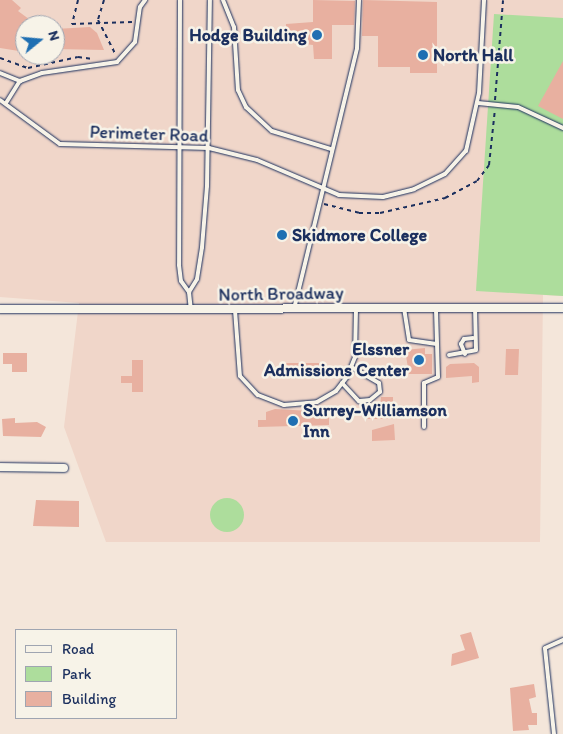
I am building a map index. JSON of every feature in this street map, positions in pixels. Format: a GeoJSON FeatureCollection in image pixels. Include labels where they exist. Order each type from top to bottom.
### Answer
{"type":"FeatureCollection","features":[{"type":"Feature","properties":{"kind":"street","name":"North Broadway"},"geometry":{"type":"LineString","coordinates":[[0,309],[563,308]]}},
{"type":"Feature","properties":{"kind":"street"},"geometry":{"type":"LineString","coordinates":[[0,467],[64,468]]}},
{"type":"Feature","properties":{"kind":"lane"},"geometry":{"type":"LineString","coordinates":[[6,103],[20,81],[63,67],[104,66],[117,62],[135,42],[137,22],[145,0]]}},
{"type":"Feature","properties":{"kind":"lane"},"geometry":{"type":"LineString","coordinates":[[180,0],[179,266],[180,281],[189,292],[191,310]]}},
{"type":"Feature","properties":{"kind":"lane"},"geometry":{"type":"LineString","coordinates":[[189,292],[197,279],[202,248],[209,148],[210,0]]}},
{"type":"Feature","properties":{"kind":"lane"},"geometry":{"type":"LineString","coordinates":[[223,0],[234,27],[238,90],[246,107],[272,132],[331,149]]}},
{"type":"Feature","properties":{"kind":"lane"},"geometry":{"type":"LineString","coordinates":[[294,309],[317,202],[357,48],[359,0]]}},
{"type":"Feature","properties":{"kind":"lane","name":"Perimeter Road"},"geometry":{"type":"LineString","coordinates":[[0,100],[60,144],[158,149],[179,145],[209,148],[257,160],[339,195],[383,197],[414,189],[445,174],[466,151],[478,103],[484,0]]}},
{"type":"Feature","properties":{"kind":"lane"},"geometry":{"type":"LineString","coordinates":[[0,73],[20,81]]}},
{"type":"Feature","properties":{"kind":"lane"},"geometry":{"type":"LineString","coordinates":[[478,103],[518,106],[563,128]]}},
{"type":"Feature","properties":{"kind":"lane"},"geometry":{"type":"LineString","coordinates":[[449,355],[464,354],[476,350],[474,338],[475,307]]}},
{"type":"Feature","properties":{"kind":"lane"},"geometry":{"type":"LineString","coordinates":[[235,310],[240,376],[258,395],[284,405],[317,402],[342,383],[351,366],[356,308]]}},
{"type":"Feature","properties":{"kind":"lane"},"geometry":{"type":"LineString","coordinates":[[404,308],[409,340],[437,344]]}},
{"type":"Feature","properties":{"kind":"lane"},"geometry":{"type":"LineString","coordinates":[[424,427],[424,382],[438,377],[436,308]]}},
{"type":"Feature","properties":{"kind":"lane"},"geometry":{"type":"LineString","coordinates":[[464,354],[461,344],[464,339],[474,338]]}},
{"type":"Feature","properties":{"kind":"lane"},"geometry":{"type":"LineString","coordinates":[[342,383],[359,401],[370,400],[380,392],[379,383],[351,366]]}},
{"type":"Feature","properties":{"kind":"lane"},"geometry":{"type":"LineString","coordinates":[[554,734],[545,648],[563,640]]}},
{"type":"Feature","properties":{"kind":"path"},"geometry":{"type":"LineString","coordinates":[[78,0],[72,24],[137,22]]}},
{"type":"Feature","properties":{"kind":"path"},"geometry":{"type":"LineString","coordinates":[[104,0],[99,23],[116,55]]}},
{"type":"Feature","properties":{"kind":"path"},"geometry":{"type":"LineString","coordinates":[[317,202],[359,212],[380,213],[445,198],[477,180],[488,165],[495,105],[503,0]]}},
{"type":"Feature","properties":{"kind":"path"},"geometry":{"type":"LineString","coordinates":[[131,30],[132,16]]}},
{"type":"Feature","properties":{"kind":"path"},"geometry":{"type":"LineString","coordinates":[[107,58],[123,50]]}},
{"type":"Feature","properties":{"kind":"path"},"geometry":{"type":"LineString","coordinates":[[0,58],[28,68],[78,57],[100,58]]}},
{"type":"Feature","properties":{"kind":"shaded area","name":"Skidmore College"},"geometry":{"type":"Polygon","coordinates":[[[0,0],[563,0],[563,296],[543,295],[540,542],[106,542],[64,427],[79,303],[0,297],[0,0]]]}},
{"type":"Feature","properties":{"kind":"green space"},"geometry":{"type":"Polygon","coordinates":[[[494,14],[563,18],[563,296],[476,291],[494,14]]]}},
{"type":"Feature","properties":{"kind":"green space"},"geometry":{"type":"Polygon","coordinates":[[[227,498],[234,499],[239,503],[243,508],[243,522],[239,527],[234,531],[227,532],[220,531],[215,527],[211,522],[210,515],[211,508],[215,503],[220,499],[227,498]]]}},
{"type":"Feature","properties":{"kind":"building"},"geometry":{"type":"Polygon","coordinates":[[[0,0],[12,0],[21,8],[18,11],[23,15],[15,15],[15,50],[0,48],[0,0]]]}},
{"type":"Feature","properties":{"kind":"building","name":"Hodge Building"},"geometry":{"type":"Polygon","coordinates":[[[313,0],[355,1],[354,25],[332,25],[332,59],[314,59],[313,45],[286,42],[286,24],[313,22],[313,0]]]}},
{"type":"Feature","properties":{"kind":"building","name":"North Hall"},"geometry":{"type":"Polygon","coordinates":[[[363,0],[437,2],[437,73],[410,73],[410,67],[378,67],[378,36],[362,36],[363,0]]]}},
{"type":"Feature","properties":{"kind":"building"},"geometry":{"type":"Polygon","coordinates":[[[90,27],[97,33],[104,50],[65,49],[65,28],[90,27]]]}},
{"type":"Feature","properties":{"kind":"building"},"geometry":{"type":"Polygon","coordinates":[[[563,61],[563,119],[538,106],[563,61]]]}},
{"type":"Feature","properties":{"kind":"building","name":"Elssner Admissions Center"},"geometry":{"type":"Polygon","coordinates":[[[425,348],[425,354],[432,354],[432,374],[409,374],[405,350],[425,348]]]}},
{"type":"Feature","properties":{"kind":"building"},"geometry":{"type":"Polygon","coordinates":[[[506,349],[519,349],[518,375],[505,375],[506,349]]]}},
{"type":"Feature","properties":{"kind":"building"},"geometry":{"type":"Polygon","coordinates":[[[3,353],[27,353],[27,372],[12,372],[12,364],[3,364],[3,353]]]}},
{"type":"Feature","properties":{"kind":"building"},"geometry":{"type":"Polygon","coordinates":[[[132,360],[143,360],[143,392],[132,392],[132,383],[121,383],[121,376],[132,376],[132,360]]]}},
{"type":"Feature","properties":{"kind":"building"},"geometry":{"type":"Polygon","coordinates":[[[284,363],[319,363],[319,377],[284,378],[284,363]]]}},
{"type":"Feature","properties":{"kind":"building"},"geometry":{"type":"Polygon","coordinates":[[[474,363],[479,367],[479,382],[472,383],[472,376],[446,378],[446,367],[450,364],[474,363]]]}},
{"type":"Feature","properties":{"kind":"building"},"geometry":{"type":"Polygon","coordinates":[[[381,397],[393,397],[393,419],[367,419],[363,407],[380,407],[381,397]]]}},
{"type":"Feature","properties":{"kind":"building","name":"Surrey-Williamson Inn"},"geometry":{"type":"Polygon","coordinates":[[[275,409],[329,412],[329,425],[258,427],[258,420],[266,420],[266,412],[275,409]]]}},
{"type":"Feature","properties":{"kind":"building"},"geometry":{"type":"Polygon","coordinates":[[[15,418],[15,423],[37,422],[46,427],[41,437],[3,436],[2,419],[15,418]]]}},
{"type":"Feature","properties":{"kind":"building"},"geometry":{"type":"Polygon","coordinates":[[[394,424],[395,440],[372,441],[372,430],[394,424]]]}},
{"type":"Feature","properties":{"kind":"building"},"geometry":{"type":"Polygon","coordinates":[[[36,500],[79,501],[79,527],[33,526],[36,500]]]}},
{"type":"Feature","properties":{"kind":"building"},"geometry":{"type":"Polygon","coordinates":[[[471,632],[479,658],[451,666],[452,654],[465,650],[460,635],[471,632]]]}},
{"type":"Feature","properties":{"kind":"building"},"geometry":{"type":"Polygon","coordinates":[[[534,684],[536,697],[529,699],[532,713],[537,713],[537,725],[528,725],[529,730],[513,731],[510,688],[534,684]]]}},
{"type":"Feature","properties":{"kind":"place","name":"Hodge Building"},"geometry":{"type":"Point","coordinates":[317,35]}},
{"type":"Feature","properties":{"kind":"place","name":"North Hall"},"geometry":{"type":"Point","coordinates":[423,55]}},
{"type":"Feature","properties":{"kind":"place","name":"Skidmore College"},"geometry":{"type":"Point","coordinates":[282,235]}},
{"type":"Feature","properties":{"kind":"place","name":"Elssner Admissions Center"},"geometry":{"type":"Point","coordinates":[419,360]}},
{"type":"Feature","properties":{"kind":"place","name":"Surrey-Williamson Inn"},"geometry":{"type":"Point","coordinates":[293,421]}}]}
